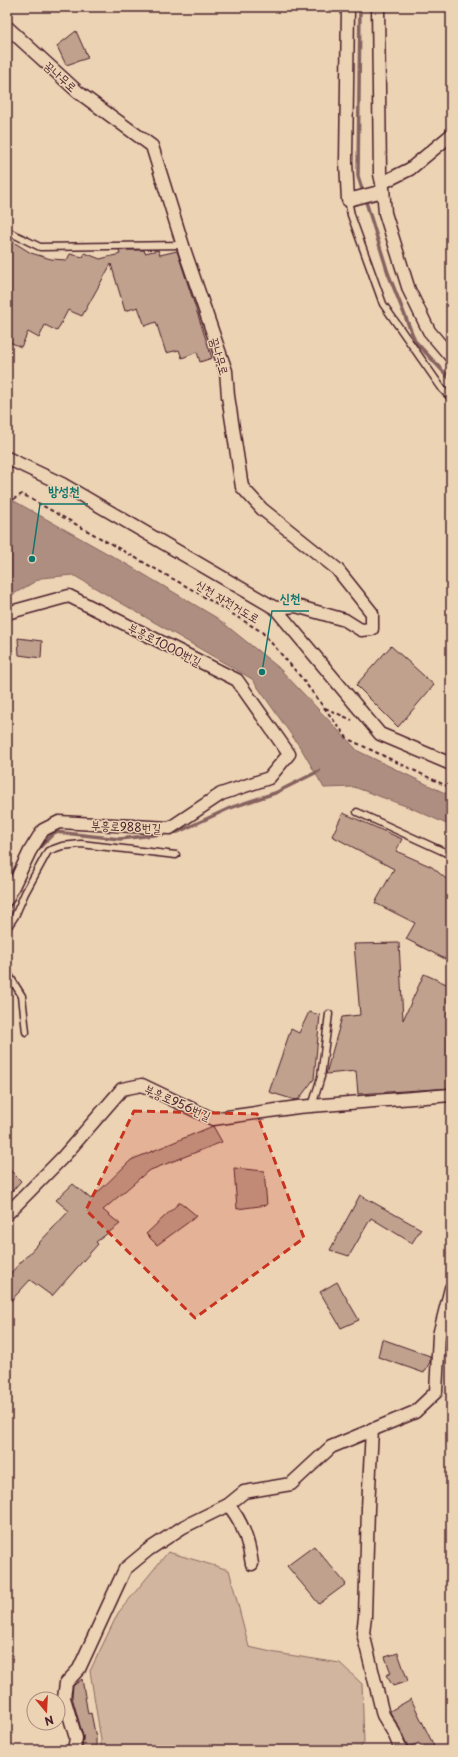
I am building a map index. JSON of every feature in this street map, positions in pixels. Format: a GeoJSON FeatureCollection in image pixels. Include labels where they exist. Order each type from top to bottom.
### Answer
{"type":"FeatureCollection","features":[{"type":"Feature","properties":{"kind":"street"},"geometry":{"type":"LineString","coordinates":[[348,7],[346,162],[348,200],[382,187],[410,169],[451,134]]}},
{"type":"Feature","properties":{"kind":"street"},"geometry":{"type":"LineString","coordinates":[[378,7],[380,174],[384,213],[409,290],[429,330],[451,357]]}},
{"type":"Feature","properties":{"kind":"street","name":"꿈나무로"},"geometry":{"type":"LineString","coordinates":[[7,26],[78,92],[152,146],[226,371],[228,396],[242,487],[262,509],[337,568],[372,613],[372,629],[361,630],[345,620],[296,606],[275,608]]}},
{"type":"Feature","properties":{"kind":"street"},"geometry":{"type":"LineString","coordinates":[[7,458],[62,484],[275,608],[380,734],[451,764]]}},
{"type":"Feature","properties":{"kind":"street","name":"부흥로1000번길"},"geometry":{"type":"LineString","coordinates":[[7,612],[68,596],[237,680],[289,754]]}},
{"type":"Feature","properties":{"kind":"street","name":"부흥로988번길"},"geometry":{"type":"LineString","coordinates":[[7,899],[30,851],[43,830],[59,822],[170,828],[221,794],[269,778],[289,754]]}},
{"type":"Feature","properties":{"kind":"street","name":"부흥로956번길"},"geometry":{"type":"LineString","coordinates":[[7,1214],[63,1157],[122,1089],[142,1085],[213,1119],[312,1106],[451,1096]]}},
{"type":"Feature","properties":{"kind":"street"},"geometry":{"type":"LineString","coordinates":[[74,1750],[76,1738],[64,1698],[66,1683],[79,1669],[125,1569],[148,1550],[182,1527],[228,1505],[244,1492],[291,1484],[331,1447],[415,1412],[436,1392],[439,1335],[451,1288]]}},
{"type":"Feature","properties":{"kind":"street"},"geometry":{"type":"LineString","coordinates":[[372,1429],[368,1508],[366,1603],[363,1633],[383,1715],[394,1733],[401,1750]]}},
{"type":"Feature","properties":{"kind":"street"},"geometry":{"type":"LineString","coordinates":[[228,1505],[237,1515],[250,1548],[252,1564]]}},
{"type":"Feature","properties":{"kind":"lane"},"geometry":{"type":"LineString","coordinates":[[348,200],[351,215],[383,304],[443,390],[451,398]]}},
{"type":"Feature","properties":{"kind":"lane"},"geometry":{"type":"LineString","coordinates":[[7,231],[40,247],[184,245]]}},
{"type":"Feature","properties":{"kind":"lane"},"geometry":{"type":"LineString","coordinates":[[357,812],[451,855]]}},
{"type":"Feature","properties":{"kind":"lane"},"geometry":{"type":"LineString","coordinates":[[7,928],[15,916],[25,893],[48,851],[62,846],[81,844],[176,855]]}},
{"type":"Feature","properties":{"kind":"lane"},"geometry":{"type":"LineString","coordinates":[[7,972],[22,996],[26,1032]]}},
{"type":"Feature","properties":{"kind":"lane"},"geometry":{"type":"LineString","coordinates":[[312,1106],[321,1077],[329,1014]]}},
{"type":"Feature","properties":{"kind":"path","name":"신천 자전거도로"},"geometry":{"type":"LineString","coordinates":[[7,503],[22,494],[191,589],[262,632],[300,676],[348,739],[451,788]]}},
{"type":"Feature","properties":{"kind":"path"},"geometry":{"type":"LineString","coordinates":[[324,707],[363,725],[373,725]]}},
{"type":"Feature","properties":{"kind":"highlighted area"},"geometry":{"type":"Polygon","coordinates":[[[134,1111],[257,1114],[304,1238],[195,1318],[86,1210],[134,1111]]]}},
{"type":"Feature","properties":{"kind":"shaded area"},"geometry":{"type":"Polygon","coordinates":[[[7,497],[128,565],[217,618],[278,667],[358,751],[451,796],[451,826],[411,808],[354,787],[324,788],[302,750],[252,679],[73,575],[41,578],[7,598],[7,497]]]}},
{"type":"Feature","properties":{"kind":"shaded area"},"geometry":{"type":"Polygon","coordinates":[[[168,1552],[229,1570],[249,1647],[276,1653],[340,1663],[362,1684],[364,1742],[359,1750],[101,1750],[101,1740],[90,1671],[118,1613],[168,1552]]]}},
{"type":"Feature","properties":{"kind":"building"},"geometry":{"type":"Polygon","coordinates":[[[76,31],[88,58],[66,65],[57,46],[76,31]]]}},
{"type":"Feature","properties":{"kind":"building"},"geometry":{"type":"Polygon","coordinates":[[[7,238],[31,253],[51,259],[67,260],[70,254],[83,257],[85,253],[100,259],[120,254],[119,250],[144,250],[145,253],[158,250],[160,255],[177,251],[212,358],[200,362],[197,352],[182,358],[179,350],[166,353],[156,322],[145,326],[138,307],[125,311],[111,264],[82,316],[68,310],[57,331],[45,325],[39,338],[28,332],[21,347],[7,341],[7,238]]]}},
{"type":"Feature","properties":{"kind":"building"},"geometry":{"type":"Polygon","coordinates":[[[18,638],[42,641],[41,658],[19,655],[18,638]]]}},
{"type":"Feature","properties":{"kind":"building"},"geometry":{"type":"Polygon","coordinates":[[[391,646],[434,685],[398,727],[356,685],[391,646]]]}},
{"type":"Feature","properties":{"kind":"building"},"geometry":{"type":"Polygon","coordinates":[[[343,813],[402,839],[396,851],[432,867],[451,883],[451,962],[406,939],[415,923],[375,903],[394,869],[332,836],[343,813]]]}},
{"type":"Feature","properties":{"kind":"building"},"geometry":{"type":"Polygon","coordinates":[[[399,943],[403,1020],[424,974],[451,986],[451,1088],[358,1094],[356,1071],[326,1074],[342,1017],[360,1015],[354,944],[399,943]]]}},
{"type":"Feature","properties":{"kind":"building"},"geometry":{"type":"Polygon","coordinates":[[[309,1012],[320,1015],[314,1079],[299,1099],[295,1100],[269,1092],[291,1029],[299,1033],[309,1012]]]}},
{"type":"Feature","properties":{"kind":"building"},"geometry":{"type":"Polygon","coordinates":[[[213,1126],[222,1142],[148,1171],[103,1210],[120,1224],[96,1242],[98,1244],[52,1296],[30,1280],[7,1305],[7,1277],[69,1211],[56,1200],[73,1184],[91,1199],[131,1160],[213,1126]]]}},
{"type":"Feature","properties":{"kind":"building"},"geometry":{"type":"Polygon","coordinates":[[[7,1167],[21,1181],[7,1197],[7,1167]]]}},
{"type":"Feature","properties":{"kind":"building"},"geometry":{"type":"Polygon","coordinates":[[[234,1168],[264,1171],[267,1205],[237,1209],[234,1168]]]}},
{"type":"Feature","properties":{"kind":"building"},"geometry":{"type":"Polygon","coordinates":[[[360,1195],[421,1229],[412,1243],[371,1218],[349,1256],[330,1250],[360,1195]]]}},
{"type":"Feature","properties":{"kind":"building"},"geometry":{"type":"Polygon","coordinates":[[[180,1202],[197,1216],[157,1245],[146,1234],[180,1202]]]}},
{"type":"Feature","properties":{"kind":"building"},"geometry":{"type":"Polygon","coordinates":[[[337,1282],[359,1320],[341,1328],[320,1292],[337,1282]]]}},
{"type":"Feature","properties":{"kind":"building"},"geometry":{"type":"Polygon","coordinates":[[[382,1339],[430,1356],[430,1362],[424,1373],[378,1357],[382,1339]]]}},
{"type":"Feature","properties":{"kind":"building"},"geometry":{"type":"Polygon","coordinates":[[[314,1546],[346,1584],[319,1604],[287,1566],[314,1546]]]}},
{"type":"Feature","properties":{"kind":"building"},"geometry":{"type":"Polygon","coordinates":[[[398,1653],[408,1681],[393,1686],[386,1675],[391,1673],[385,1657],[398,1653]]]}},
{"type":"Feature","properties":{"kind":"building"},"geometry":{"type":"Polygon","coordinates":[[[82,1679],[88,1714],[91,1713],[96,1738],[96,1750],[82,1750],[83,1736],[72,1697],[73,1686],[82,1679]]]}},
{"type":"Feature","properties":{"kind":"building"},"geometry":{"type":"Polygon","coordinates":[[[411,1699],[434,1746],[427,1750],[423,1750],[419,1743],[408,1747],[390,1712],[411,1699]]]}},
{"type":"Feature","properties":{"kind":"waterway"},"geometry":{"type":"LineString","coordinates":[[360,7],[358,176],[388,273],[415,341],[451,380]]}},
{"type":"Feature","properties":{"kind":"waterway"},"geometry":{"type":"LineString","coordinates":[[35,852],[55,832],[120,839],[178,832],[230,808],[275,793],[319,771]]}},
{"type":"Feature","properties":{"kind":"waterway"},"geometry":{"type":"LineString","coordinates":[[7,912],[13,899]]}},
{"type":"Feature","properties":{"kind":"place","name":"방성천"},"geometry":{"type":"Point","coordinates":[32,559]}},
{"type":"Feature","properties":{"kind":"place","name":"신천"},"geometry":{"type":"Point","coordinates":[262,672]}}]}
